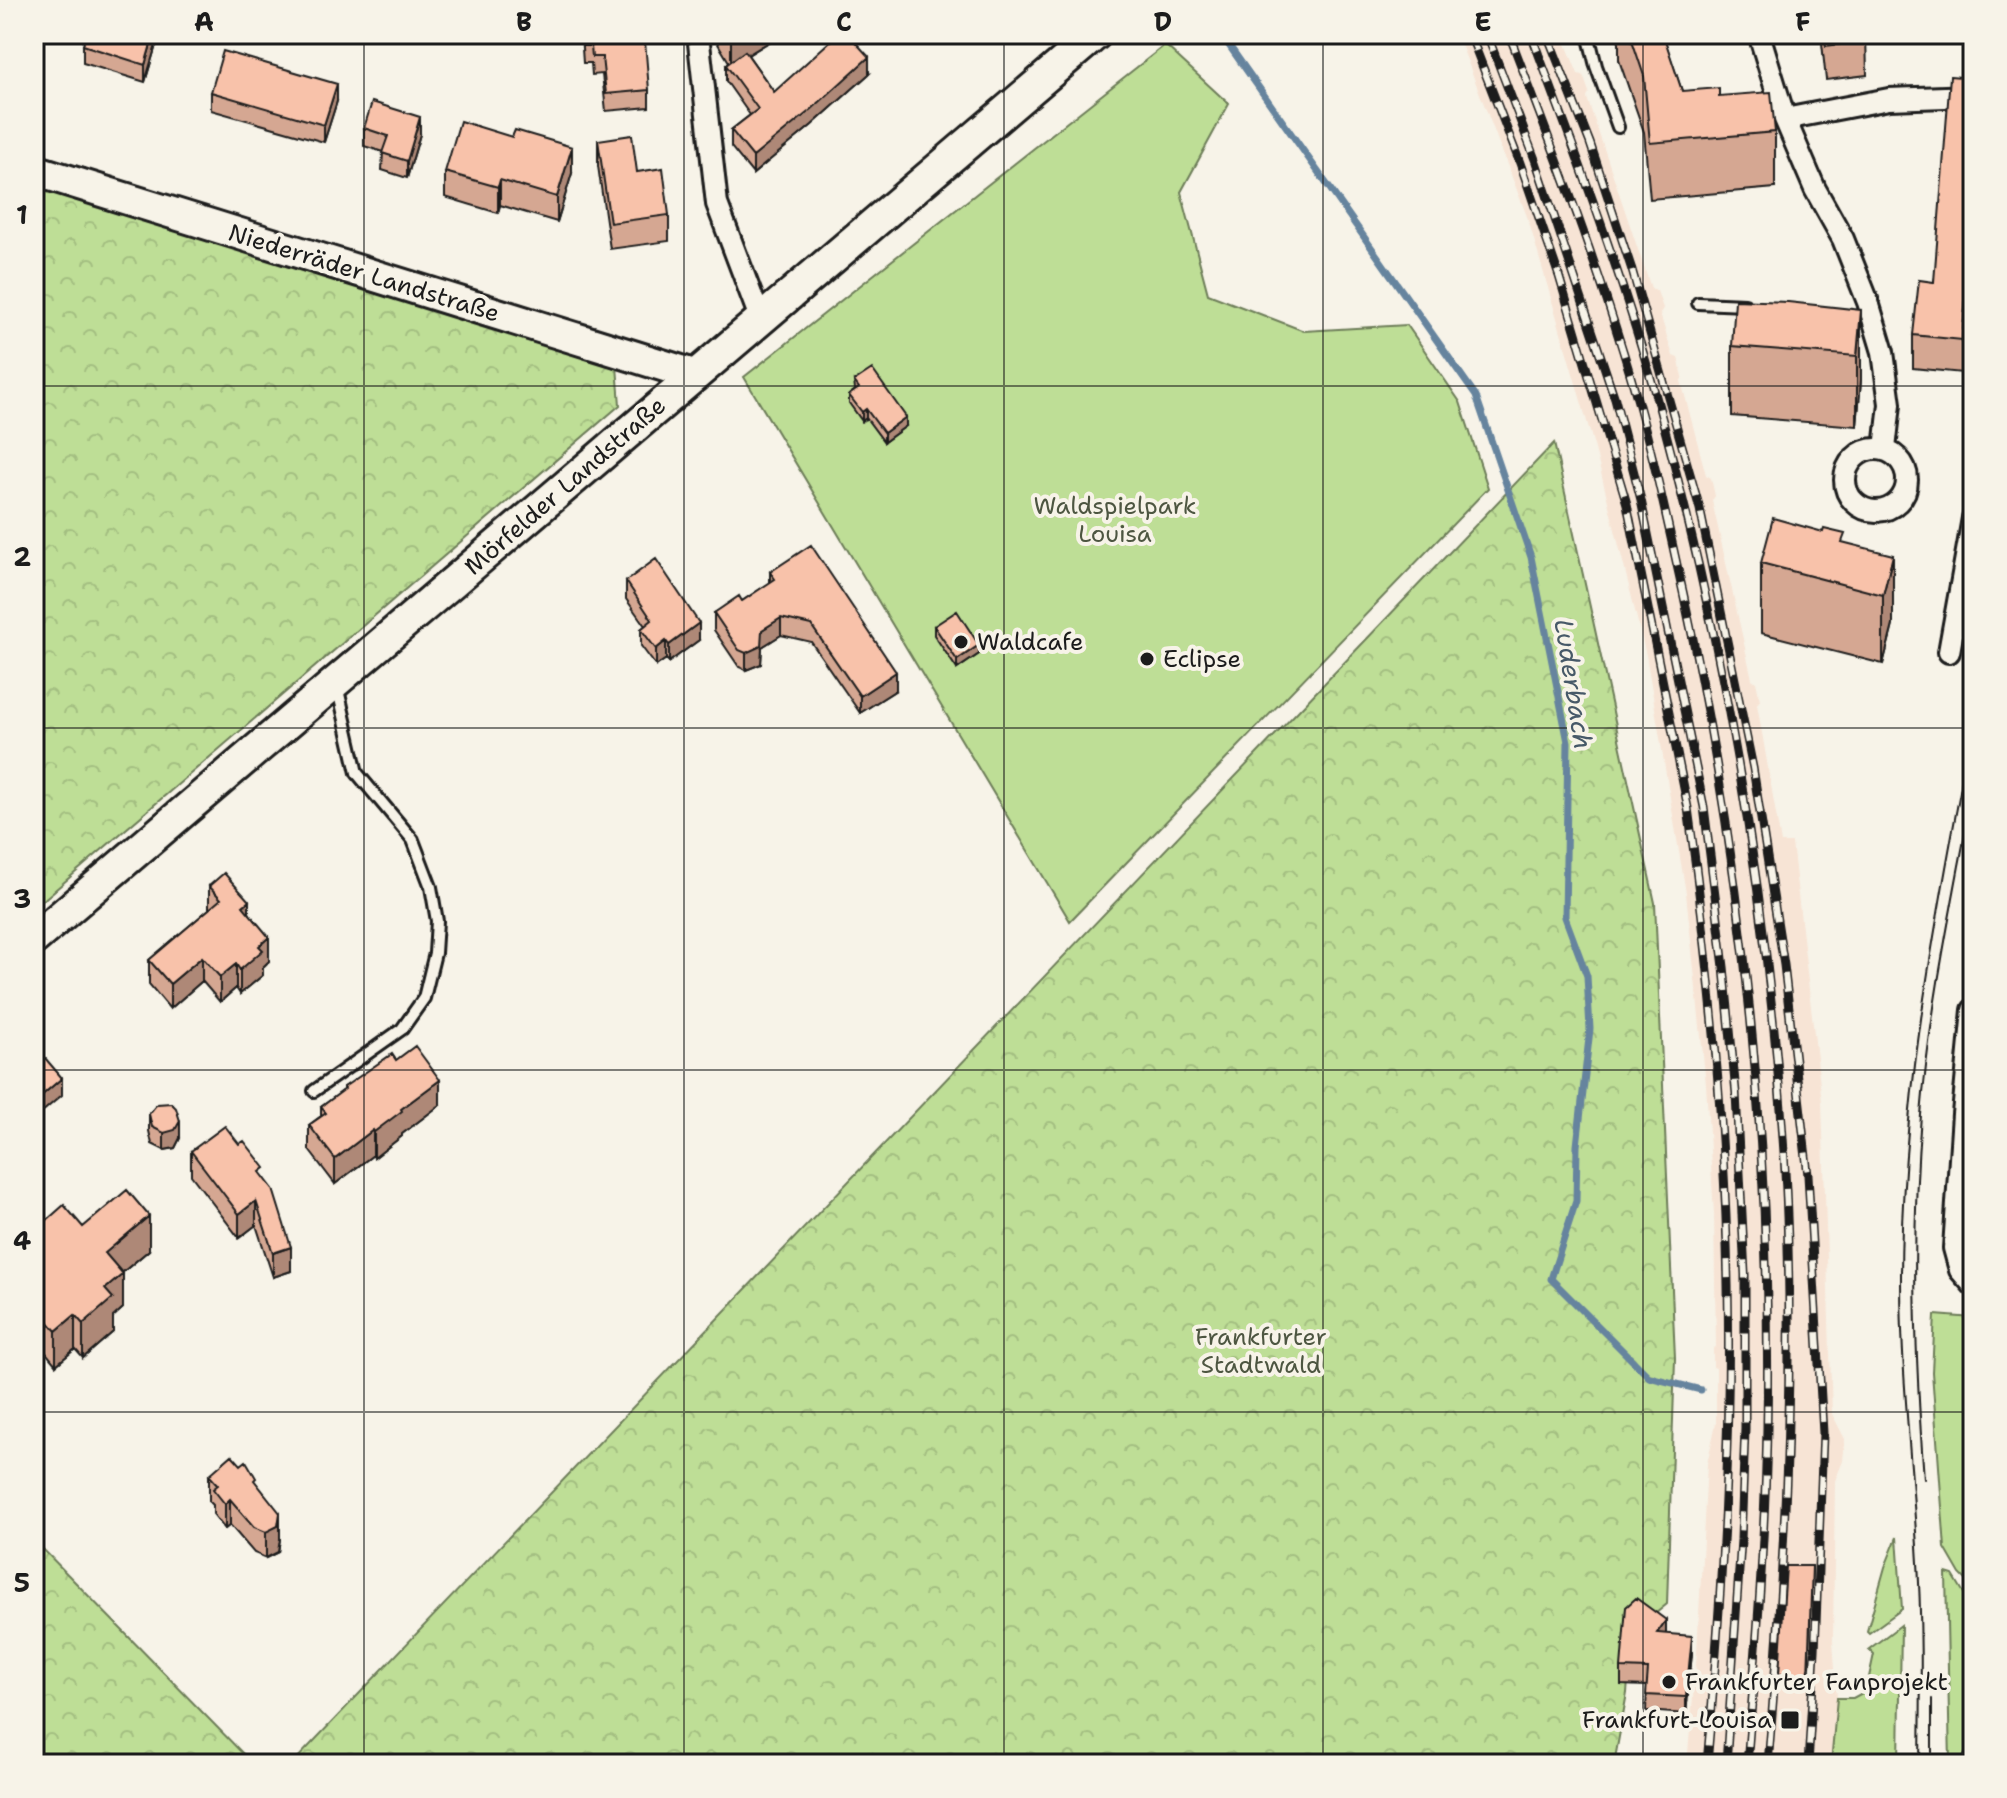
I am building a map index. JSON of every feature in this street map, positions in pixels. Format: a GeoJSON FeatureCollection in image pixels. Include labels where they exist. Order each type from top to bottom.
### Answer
{"type":"FeatureCollection","features":[{"type":"Feature","properties":{"kind":"main road","name":"Mörfelder Landstraße"},"geometry":{"type":"LineString","coordinates":[[34,939],[1096,34]]}},
{"type":"Feature","properties":{"kind":"main road","name":"Niederräder Landstraße"},"geometry":{"type":"LineString","coordinates":[[34,170],[694,375]]}},
{"type":"Feature","properties":{"kind":"street"},"geometry":{"type":"LineString","coordinates":[[698,34],[717,204],[760,318]]}},
{"type":"Feature","properties":{"kind":"street"},"geometry":{"type":"LineString","coordinates":[[1759,34],[1785,119],[1815,189],[1843,239],[1863,311],[1883,352],[1890,404],[1885,449]]}},
{"type":"Feature","properties":{"kind":"street"},"geometry":{"type":"LineString","coordinates":[[1785,119],[1889,99],[1973,96]]}},
{"type":"Feature","properties":{"kind":"street"},"geometry":{"type":"LineString","coordinates":[[1949,652],[1973,518]]}},
{"type":"Feature","properties":{"kind":"street"},"geometry":{"type":"LineString","coordinates":[[1966,1277],[1954,1248],[1966,1175],[1973,1010]]}},
{"type":"Feature","properties":{"kind":"lane"},"geometry":{"type":"LineString","coordinates":[[1588,34],[1618,127]]}},
{"type":"Feature","properties":{"kind":"lane"},"geometry":{"type":"LineString","coordinates":[[1698,303],[1761,306]]}},
{"type":"Feature","properties":{"kind":"lane"},"geometry":{"type":"LineString","coordinates":[[314,1091],[402,1029],[424,998],[435,953],[437,921],[431,887],[413,840],[357,773],[337,683]]}},
{"type":"Feature","properties":{"kind":"lane"},"geometry":{"type":"LineString","coordinates":[[1968,1764],[1973,1756]]}},
{"type":"Feature","properties":{"kind":"shaded area"},"geometry":{"type":"Polygon","coordinates":[[[1457,34],[1562,34],[1578,74],[1583,75],[1589,92],[1587,98],[1651,288],[1657,291],[1663,308],[1660,314],[1673,356],[1678,358],[1683,376],[1681,381],[1706,475],[1711,478],[1715,496],[1712,501],[1752,679],[1756,682],[1760,700],[1757,704],[1781,843],[1792,843],[1822,1102],[1832,1414],[1845,1439],[1843,1461],[1835,1481],[1833,1640],[1837,1698],[1831,1764],[1687,1764],[1697,1652],[1707,1464],[1716,1423],[1713,1348],[1716,1347],[1714,1214],[1706,1084],[1686,893],[1646,655],[1595,449],[1528,219],[1457,34]]]}},
{"type":"Feature","properties":{"kind":"green space","name":"Waldspielpark Louisa"},"geometry":{"type":"Polygon","coordinates":[[[1165,45],[1229,104],[1181,192],[1208,294],[1304,331],[1407,325],[1460,402],[1488,488],[1070,921],[744,377],[1165,45]]]}},
{"type":"Feature","properties":{"kind":"green space"},"geometry":{"type":"Polygon","coordinates":[[[34,185],[617,366],[620,405],[34,908],[34,185]]]}},
{"type":"Feature","properties":{"kind":"green space","name":"Frankfurter Stadtwald"},"geometry":{"type":"Polygon","coordinates":[[[1554,443],[1655,903],[1675,1358],[1667,1604],[1632,1633],[1627,1693],[1614,1764],[292,1764],[1554,443]]]}},
{"type":"Feature","properties":{"kind":"green space"},"geometry":{"type":"Polygon","coordinates":[[[1935,1315],[1973,1318],[1973,1587],[1960,1574],[1945,1548],[1932,1372],[1935,1315]]]}},
{"type":"Feature","properties":{"kind":"green space"},"geometry":{"type":"Polygon","coordinates":[[[1897,1537],[1902,1609],[1869,1633],[1867,1631],[1885,1567],[1897,1537]]]}},
{"type":"Feature","properties":{"kind":"green space"},"geometry":{"type":"Polygon","coordinates":[[[34,1540],[253,1764],[34,1764],[34,1540]]]}},
{"type":"Feature","properties":{"kind":"green space"},"geometry":{"type":"Polygon","coordinates":[[[1946,1573],[1953,1575],[1973,1608],[1973,1739],[1959,1764],[1950,1764],[1946,1573]]]}},
{"type":"Feature","properties":{"kind":"green space"},"geometry":{"type":"Polygon","coordinates":[[[1901,1625],[1899,1764],[1831,1764],[1837,1698],[1853,1698],[1866,1691],[1874,1654],[1869,1649],[1901,1625]]]}},
{"type":"Feature","properties":{"kind":"building"},"geometry":{"type":"Polygon","coordinates":[[[86,34],[154,34],[145,65],[83,45],[86,34]]]}},
{"type":"Feature","properties":{"kind":"building"},"geometry":{"type":"Polygon","coordinates":[[[582,34],[628,34],[629,42],[645,41],[649,90],[606,94],[602,57],[592,57],[591,46],[583,46],[582,34]]]}},
{"type":"Feature","properties":{"kind":"building"},"geometry":{"type":"Polygon","coordinates":[[[838,34],[848,34],[869,57],[753,157],[731,130],[758,109],[726,65],[745,51],[774,92],[838,34]]]}},
{"type":"Feature","properties":{"kind":"building"},"geometry":{"type":"Polygon","coordinates":[[[1630,34],[1663,34],[1682,91],[1719,88],[1719,96],[1771,92],[1775,132],[1650,143],[1644,76],[1630,34]]]}},
{"type":"Feature","properties":{"kind":"building"},"geometry":{"type":"Polygon","coordinates":[[[1824,34],[1866,34],[1867,41],[1826,46],[1824,34]]]}},
{"type":"Feature","properties":{"kind":"building"},"geometry":{"type":"Polygon","coordinates":[[[223,51],[337,84],[324,125],[211,92],[223,51]]]}},
{"type":"Feature","properties":{"kind":"building"},"geometry":{"type":"Polygon","coordinates":[[[1950,76],[1973,78],[1973,278],[1968,277],[1962,340],[1913,335],[1919,280],[1934,282],[1950,76]]]}},
{"type":"Feature","properties":{"kind":"building"},"geometry":{"type":"Polygon","coordinates":[[[372,102],[420,117],[407,161],[382,153],[388,136],[364,128],[372,102]]]}},
{"type":"Feature","properties":{"kind":"building"},"geometry":{"type":"Polygon","coordinates":[[[460,121],[512,137],[515,130],[572,147],[557,197],[500,180],[498,187],[445,172],[460,121]]]}},
{"type":"Feature","properties":{"kind":"building"},"geometry":{"type":"Polygon","coordinates":[[[632,135],[637,172],[663,168],[669,215],[610,223],[598,140],[632,135]]]}},
{"type":"Feature","properties":{"kind":"building"},"geometry":{"type":"Polygon","coordinates":[[[1735,300],[1861,310],[1857,356],[1732,346],[1735,300]]]}},
{"type":"Feature","properties":{"kind":"building"},"geometry":{"type":"Polygon","coordinates":[[[872,369],[906,417],[884,433],[866,409],[862,412],[849,395],[859,388],[854,381],[872,369]]]}},
{"type":"Feature","properties":{"kind":"building"},"geometry":{"type":"Polygon","coordinates":[[[1773,518],[1823,532],[1824,529],[1845,534],[1842,542],[1893,555],[1883,595],[1761,563],[1773,518]]]}},
{"type":"Feature","properties":{"kind":"building"},"geometry":{"type":"Polygon","coordinates":[[[811,545],[896,672],[860,696],[811,625],[781,618],[762,630],[761,646],[746,653],[739,650],[714,613],[739,596],[742,601],[775,579],[770,572],[811,545]]]}},
{"type":"Feature","properties":{"kind":"building"},"geometry":{"type":"Polygon","coordinates":[[[656,559],[699,623],[669,645],[666,641],[656,649],[641,629],[652,620],[626,581],[656,559]]]}},
{"type":"Feature","properties":{"kind":"building"},"geometry":{"type":"Polygon","coordinates":[[[957,611],[979,645],[957,660],[934,626],[957,611]]]}},
{"type":"Feature","properties":{"kind":"building"},"geometry":{"type":"Polygon","coordinates":[[[224,873],[249,901],[243,906],[269,937],[259,946],[263,950],[240,970],[236,964],[220,977],[202,957],[170,984],[149,960],[221,899],[209,886],[224,873]]]}},
{"type":"Feature","properties":{"kind":"building"},"geometry":{"type":"Polygon","coordinates":[[[34,1045],[62,1078],[34,1102],[34,1045]]]}},
{"type":"Feature","properties":{"kind":"building"},"geometry":{"type":"Polygon","coordinates":[[[415,1046],[440,1080],[335,1159],[309,1125],[326,1113],[321,1107],[392,1054],[396,1060],[415,1046]]]}},
{"type":"Feature","properties":{"kind":"building"},"geometry":{"type":"Polygon","coordinates":[[[171,1103],[180,1121],[175,1130],[164,1133],[152,1127],[149,1114],[157,1104],[171,1103]]]}},
{"type":"Feature","properties":{"kind":"building"},"geometry":{"type":"Polygon","coordinates":[[[225,1126],[239,1144],[244,1141],[265,1168],[260,1172],[273,1189],[291,1247],[273,1253],[256,1201],[239,1214],[191,1151],[225,1126]]]}},
{"type":"Feature","properties":{"kind":"building"},"geometry":{"type":"Polygon","coordinates":[[[127,1190],[149,1216],[105,1253],[123,1274],[105,1289],[113,1298],[83,1324],[75,1315],[56,1331],[38,1309],[34,1313],[34,1211],[37,1208],[47,1220],[64,1205],[83,1227],[127,1190]]]}},
{"type":"Feature","properties":{"kind":"building"},"geometry":{"type":"Polygon","coordinates":[[[232,1455],[241,1465],[246,1461],[256,1478],[254,1480],[280,1513],[278,1526],[266,1532],[254,1527],[230,1499],[225,1504],[213,1489],[218,1485],[209,1475],[232,1455]]]}},
{"type":"Feature","properties":{"kind":"building"},"geometry":{"type":"Polygon","coordinates":[[[1786,1566],[1812,1566],[1808,1676],[1779,1674],[1786,1566]]]}},
{"type":"Feature","properties":{"kind":"building"},"geometry":{"type":"Polygon","coordinates":[[[1636,1598],[1666,1620],[1657,1633],[1692,1636],[1686,1697],[1646,1695],[1648,1669],[1621,1668],[1626,1607],[1636,1598]]]}},
{"type":"Feature","properties":{"kind":"waterway","name":"Luderbach"},"geometry":{"type":"LineString","coordinates":[[1221,34],[1476,396],[1531,557],[1568,742],[1565,917],[1587,976],[1590,1029],[1577,1146],[1576,1201],[1551,1279],[1649,1377],[1701,1390]]}},
{"type":"Feature","properties":{"kind":"tram line"},"geometry":{"type":"LineString","coordinates":[[1920,1764],[1920,1600],[1903,1347],[1903,1208],[1907,1138],[1924,999],[1973,722]]}},
{"type":"Feature","properties":{"kind":"tram line"},"geometry":{"type":"LineString","coordinates":[[1924,1479],[1915,1297],[1921,1115],[1936,994],[1973,792]]}},
{"type":"Feature","properties":{"kind":"tram line"},"geometry":{"type":"LineString","coordinates":[[1932,1699],[1932,1764]]}},
{"type":"Feature","properties":{"kind":"railway"},"geometry":{"type":"LineString","coordinates":[[1470,34],[1520,163],[1559,276],[1627,504],[1688,808],[1715,1046],[1724,1166],[1728,1285],[1724,1525],[1707,1764]]}},
{"type":"Feature","properties":{"kind":"railway"},"geometry":{"type":"LineString","coordinates":[[1487,34],[1536,162],[1615,399],[1641,500],[1704,807],[1736,1093],[1745,1275],[1741,1540],[1726,1764]]}},
{"type":"Feature","properties":{"kind":"railway"},"geometry":{"type":"LineString","coordinates":[[1509,34],[1597,271],[1656,471],[1704,695],[1737,903],[1758,1112],[1767,1323],[1764,1512],[1747,1764]]}},
{"type":"Feature","properties":{"kind":"railway"},"geometry":{"type":"LineString","coordinates":[[1531,34],[1616,268],[1660,411],[1703,583],[1751,845],[1781,1109],[1789,1273],[1785,1519],[1768,1764]]}},
{"type":"Feature","properties":{"kind":"railway"},"geometry":{"type":"LineString","coordinates":[[1547,34],[1590,143],[1632,270],[1700,509],[1753,768],[1784,965],[1808,1175],[1823,1433],[1808,1764]]}},
{"type":"Feature","properties":{"kind":"place","name":"Waldcafe"},"geometry":{"type":"Point","coordinates":[961,642]}},
{"type":"Feature","properties":{"kind":"place","name":"Eclipse"},"geometry":{"type":"Point","coordinates":[1147,659]}},
{"type":"Feature","properties":{"kind":"place","name":"Frankfurter Fanprojekt"},"geometry":{"type":"Point","coordinates":[1669,1682]}},
{"type":"Feature","properties":{"kind":"place","name":"Frankfurt-Louisa"},"geometry":{"type":"Point","coordinates":[1790,1720]}}]}
